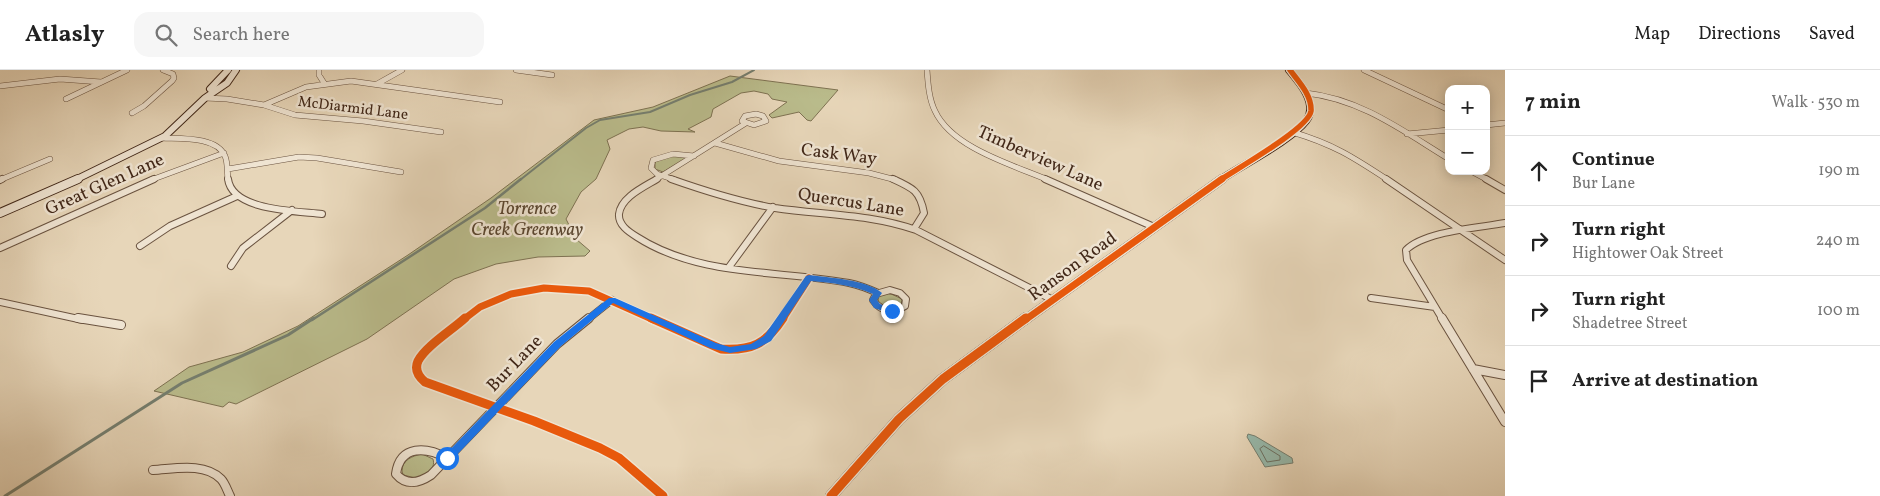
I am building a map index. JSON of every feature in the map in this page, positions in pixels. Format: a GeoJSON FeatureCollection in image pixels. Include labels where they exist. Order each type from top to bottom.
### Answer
{"type":"FeatureCollection","features":[{"type":"Feature","properties":{"kind":"street"},"geometry":{"type":"LineString","coordinates":[[66,99],[127,70]]}},
{"type":"Feature","properties":{"kind":"street"},"geometry":{"type":"LineString","coordinates":[[132,113],[144,106],[172,82],[173,74],[163,70]]}},
{"type":"Feature","properties":{"kind":"street"},"geometry":{"type":"LineString","coordinates":[[0,213],[51,192],[162,138],[205,98],[228,70]]}},
{"type":"Feature","properties":{"kind":"street"},"geometry":{"type":"LineString","coordinates":[[205,98],[231,80],[236,70]]}},
{"type":"Feature","properties":{"kind":"street"},"geometry":{"type":"LineString","coordinates":[[319,70],[319,75],[324,83]]}},
{"type":"Feature","properties":{"kind":"street"},"geometry":{"type":"LineString","coordinates":[[377,84],[402,70]]}},
{"type":"Feature","properties":{"kind":"street"},"geometry":{"type":"LineString","coordinates":[[516,70],[552,75]]}},
{"type":"Feature","properties":{"kind":"street","name":"Timberview Lane"},"geometry":{"type":"LineString","coordinates":[[927,70],[928,94],[932,109],[952,133],[968,146],[1154,227]]}},
{"type":"Feature","properties":{"kind":"street","name":"Ranson Road"},"geometry":{"type":"LineString","coordinates":[[831,496],[899,419],[926,394],[973,357],[1154,227],[1306,122],[1310,106],[1306,93],[1289,70]]}},
{"type":"Feature","properties":{"kind":"street"},"geometry":{"type":"LineString","coordinates":[[1364,70],[1445,108]]}},
{"type":"Feature","properties":{"kind":"street"},"geometry":{"type":"LineString","coordinates":[[0,86],[60,79],[102,82]]}},
{"type":"Feature","properties":{"kind":"street"},"geometry":{"type":"LineString","coordinates":[[264,105],[294,91],[324,83],[351,81],[500,102]]}},
{"type":"Feature","properties":{"kind":"street"},"geometry":{"type":"LineString","coordinates":[[1306,93],[1349,102],[1369,110],[1445,157]]}},
{"type":"Feature","properties":{"kind":"street","name":"McDiarmid Lane"},"geometry":{"type":"LineString","coordinates":[[205,98],[264,105],[294,115],[363,120],[441,132]]}},
{"type":"Feature","properties":{"kind":"street"},"geometry":{"type":"LineString","coordinates":[[1490,125],[1505,123]]}},
{"type":"Feature","properties":{"kind":"street"},"geometry":{"type":"LineString","coordinates":[[746,124],[634,193],[625,201],[619,217],[625,228],[638,238],[671,253],[702,263],[855,284],[878,293]]}},
{"type":"Feature","properties":{"kind":"street"},"geometry":{"type":"LineString","coordinates":[[1407,134],[1445,130]]}},
{"type":"Feature","properties":{"kind":"street"},"geometry":{"type":"LineString","coordinates":[[1292,132],[1302,137],[1328,144],[1355,157],[1377,174],[1505,260]]}},
{"type":"Feature","properties":{"kind":"street"},"geometry":{"type":"LineString","coordinates":[[162,138],[203,142],[217,147],[227,157],[227,182],[237,196],[254,203],[322,214]]}},
{"type":"Feature","properties":{"kind":"street","name":"Cask Way"},"geometry":{"type":"LineString","coordinates":[[715,143],[750,155],[789,164],[879,174],[897,180],[918,194],[923,203],[922,218],[914,229]]}},
{"type":"Feature","properties":{"kind":"street","name":"Great Glen Lane"},"geometry":{"type":"LineString","coordinates":[[0,248],[172,171],[224,153]]}},
{"type":"Feature","properties":{"kind":"street"},"geometry":{"type":"LineString","coordinates":[[662,175],[651,168],[651,162],[657,157],[678,153],[694,156]]}},
{"type":"Feature","properties":{"kind":"street"},"geometry":{"type":"LineString","coordinates":[[228,169],[299,157],[317,158],[401,172]]}},
{"type":"Feature","properties":{"kind":"street"},"geometry":{"type":"LineString","coordinates":[[0,180],[50,159]]}},
{"type":"Feature","properties":{"kind":"street","name":"Quercus Lane"},"geometry":{"type":"LineString","coordinates":[[662,175],[711,194],[774,207],[894,221],[914,229],[1053,300]]}},
{"type":"Feature","properties":{"kind":"street"},"geometry":{"type":"LineString","coordinates":[[1478,175],[1505,190]]}},
{"type":"Feature","properties":{"kind":"street"},"geometry":{"type":"LineString","coordinates":[[140,246],[170,226],[237,196]]}},
{"type":"Feature","properties":{"kind":"street"},"geometry":{"type":"LineString","coordinates":[[729,268],[774,207]]}},
{"type":"Feature","properties":{"kind":"street"},"geometry":{"type":"LineString","coordinates":[[231,266],[243,248],[292,210]]}},
{"type":"Feature","properties":{"kind":"street"},"geometry":{"type":"LineString","coordinates":[[1505,223],[1427,237],[1413,243],[1406,250],[1407,260],[1505,422]]}},
{"type":"Feature","properties":{"kind":"street"},"geometry":{"type":"LineString","coordinates":[[663,496],[618,458],[600,448],[550,427],[425,382],[419,377],[417,370],[418,362],[431,347],[480,307],[511,294],[544,288],[567,288],[589,291],[713,346],[730,350],[753,347],[768,338],[809,278]]}},
{"type":"Feature","properties":{"kind":"street"},"geometry":{"type":"LineString","coordinates":[[1371,298],[1435,307]]}},
{"type":"Feature","properties":{"kind":"street","name":"Bur Lane"},"geometry":{"type":"LineString","coordinates":[[447,458],[430,450],[416,451],[403,458],[396,469],[396,474],[403,481],[422,481],[432,475],[570,332],[612,300]]}},
{"type":"Feature","properties":{"kind":"street"},"geometry":{"type":"LineString","coordinates":[[0,302],[99,323],[121,325]]}},
{"type":"Feature","properties":{"kind":"street"},"geometry":{"type":"LineString","coordinates":[[1473,370],[1505,375]]}},
{"type":"Feature","properties":{"kind":"street"},"geometry":{"type":"LineString","coordinates":[[153,470],[192,469],[213,473],[224,483],[230,496]]}},
{"type":"Feature","properties":{"kind":"green space","name":"Torrence Creek Greenway"},"geometry":{"type":"Polygon","coordinates":[[[730,76],[838,90],[811,121],[807,120],[799,112],[772,118],[769,115],[787,102],[772,99],[768,94],[754,91],[741,93],[713,109],[711,117],[688,129],[695,132],[661,131],[643,127],[629,129],[607,140],[610,149],[596,179],[581,192],[566,219],[576,239],[590,251],[585,256],[538,257],[496,264],[454,279],[367,339],[236,404],[229,402],[223,407],[154,391],[189,367],[243,352],[298,326],[408,255],[491,198],[594,120],[653,107],[730,76]]]}},
{"type":"Feature","properties":{"kind":"green space"},"geometry":{"type":"Polygon","coordinates":[[[672,155],[687,158],[663,172],[655,169],[655,162],[672,155]]]}},
{"type":"Feature","properties":{"kind":"green space"},"geometry":{"type":"Polygon","coordinates":[[[889,293],[902,299],[901,306],[888,307],[878,301],[879,296],[889,293]]]}},
{"type":"Feature","properties":{"kind":"green space"},"geometry":{"type":"Polygon","coordinates":[[[422,454],[433,459],[432,469],[416,478],[403,475],[402,467],[406,461],[411,457],[422,454]]]}},
{"type":"Feature","properties":{"kind":"water"},"geometry":{"type":"Polygon","coordinates":[[[1248,434],[1255,436],[1292,458],[1293,463],[1265,467],[1247,437],[1248,434]]]}},
{"type":"Feature","properties":{"kind":"waterway"},"geometry":{"type":"LineString","coordinates":[[520,180],[586,128],[600,120],[650,112],[690,95],[732,82],[754,70]]}},
{"type":"Feature","properties":{"kind":"waterway"},"geometry":{"type":"LineString","coordinates":[[312,320],[485,208],[521,179]]}},
{"type":"Feature","properties":{"kind":"waterway"},"geometry":{"type":"LineString","coordinates":[[5,496],[182,383],[288,335],[314,318]]}},
{"type":"Feature","properties":{"kind":"cycle path"},"geometry":{"type":"LineString","coordinates":[[831,496],[899,419],[943,379],[1169,216],[1305,123],[1311,111],[1310,104],[1306,92],[1290,70]]}},
{"type":"Feature","properties":{"kind":"cycle path"},"geometry":{"type":"LineString","coordinates":[[663,496],[619,458],[600,448],[534,421],[425,382],[419,377],[417,370],[418,362],[431,347],[480,307],[511,294],[544,288],[589,291],[721,349],[748,348],[758,345],[769,337],[788,312],[809,278]]}},
{"type":"Feature","properties":{"kind":"route"},"geometry":{"type":"LineString","coordinates":[[447,458],[557,344],[612,300],[713,346],[730,350],[753,347],[768,338],[809,278],[849,283],[868,288],[878,293],[873,300],[877,306],[892,311]]}}]}
